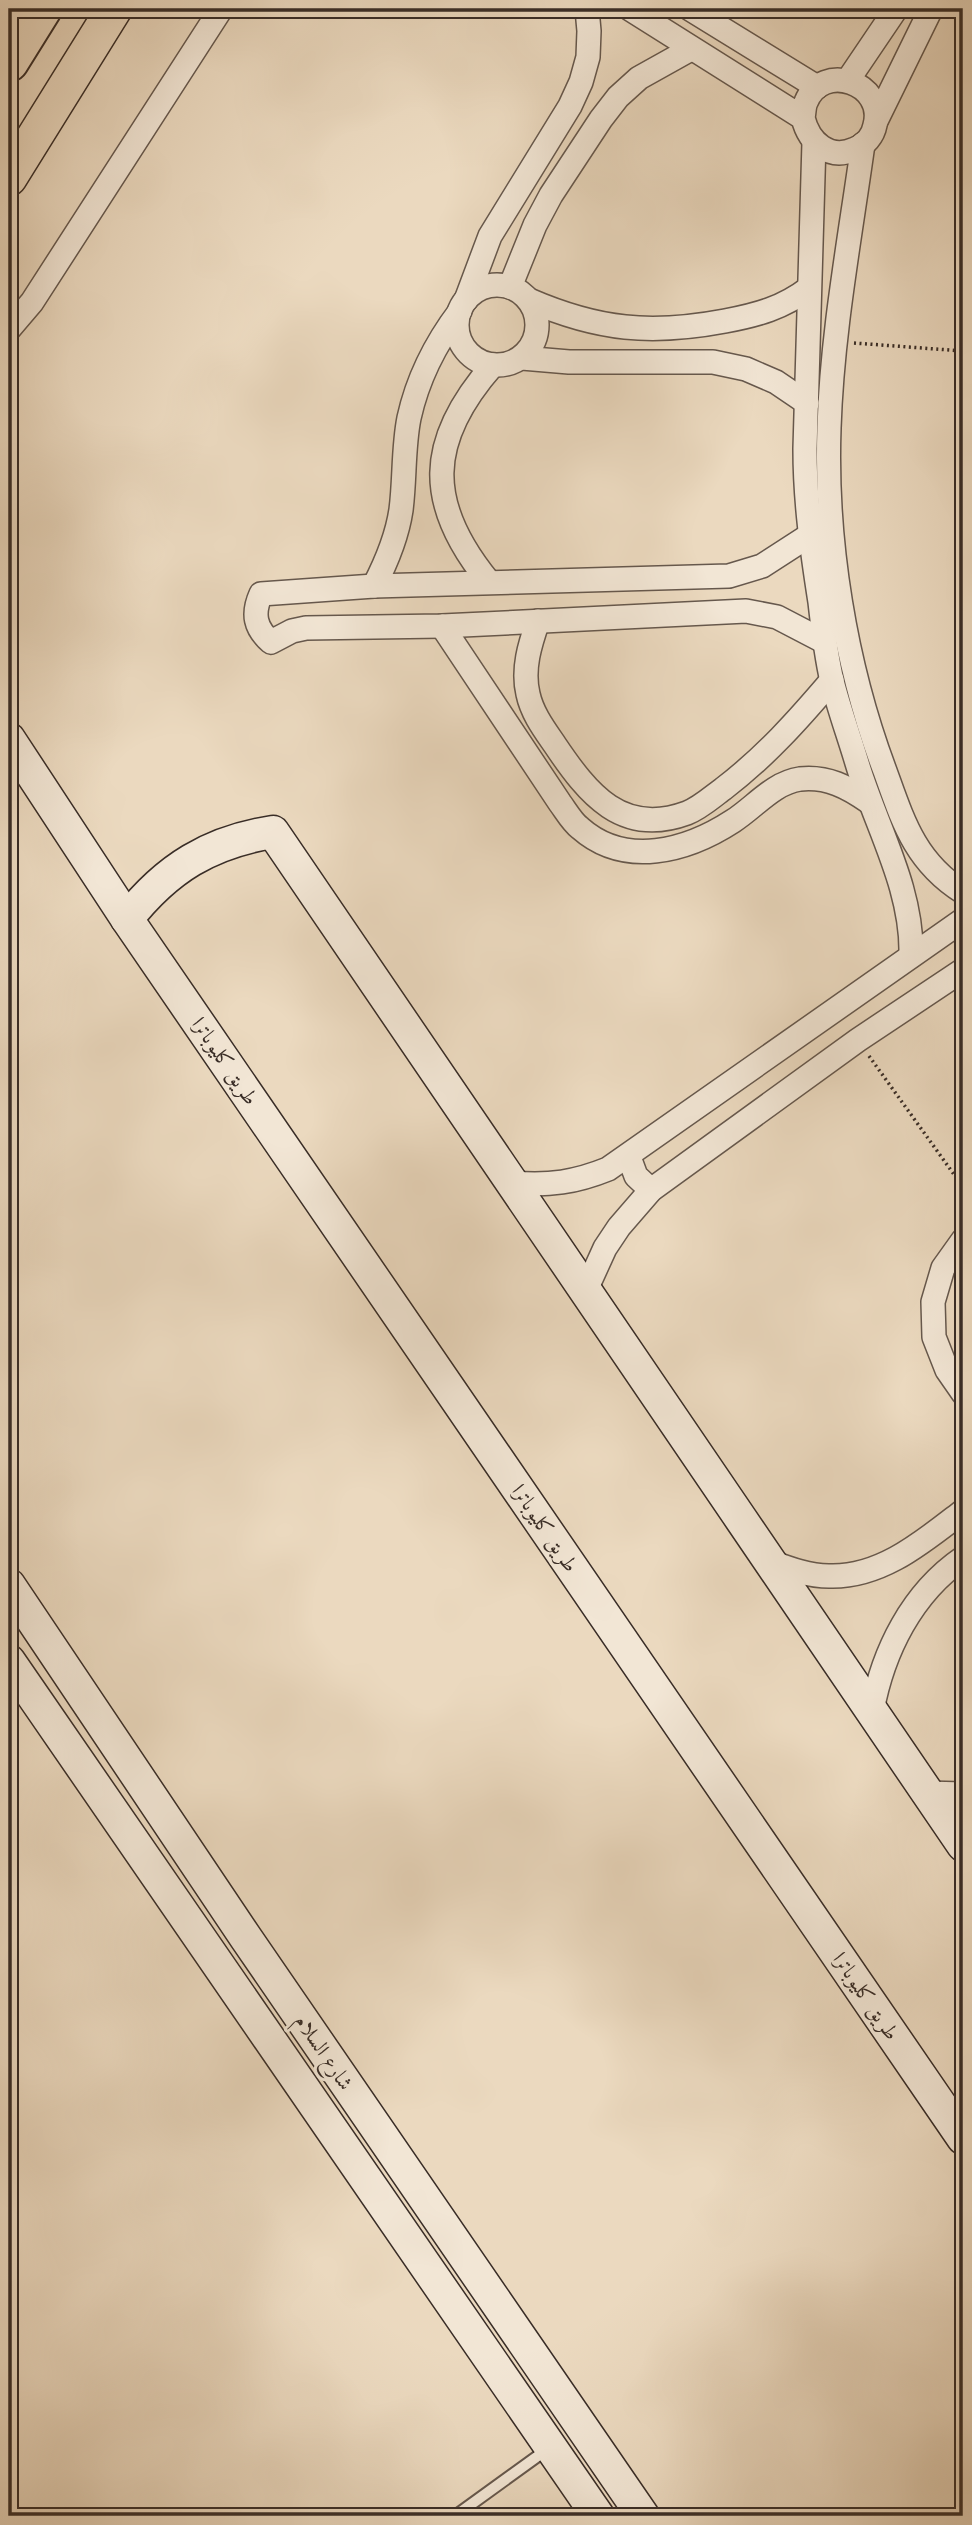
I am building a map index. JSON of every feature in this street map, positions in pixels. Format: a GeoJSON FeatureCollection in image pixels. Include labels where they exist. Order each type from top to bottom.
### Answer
{"type":"FeatureCollection","features":[{"type":"Feature","properties":{"kind":"highway"},"geometry":{"type":"LineString","coordinates":[[9,62],[43,9]]}},
{"type":"Feature","properties":{"kind":"main road"},"geometry":{"type":"LineString","coordinates":[[9,178],[114,9]]}},
{"type":"Feature","properties":{"kind":"main road","name":"طريق كليوباترا"},"geometry":{"type":"LineString","coordinates":[[9,739],[127,919],[962,2134]]}},
{"type":"Feature","properties":{"kind":"main road"},"geometry":{"type":"LineString","coordinates":[[127,919],[156,886],[191,859],[231,841],[273,832],[963,1845]]}},
{"type":"Feature","properties":{"kind":"main road","name":"شارع السلام"},"geometry":{"type":"LineString","coordinates":[[9,1585],[246,1938],[643,2516]]}},
{"type":"Feature","properties":{"kind":"main road","name":"شارع السلام"},"geometry":{"type":"LineString","coordinates":[[9,1661],[598,2516]]}},
{"type":"Feature","properties":{"kind":"main road"},"geometry":{"type":"LineString","coordinates":[[214,1961],[246,1938]]}},
{"type":"Feature","properties":{"kind":"street"},"geometry":{"type":"LineString","coordinates":[[9,329],[39,290],[221,9]]}},
{"type":"Feature","properties":{"kind":"street"},"geometry":{"type":"LineString","coordinates":[[587,9],[588,57],[581,82],[570,106],[490,236],[463,305],[457,329],[463,346],[476,359],[493,365],[508,364],[522,358],[569,362],[713,362],[756,373],[776,382],[807,403]]}},
{"type":"Feature","properties":{"kind":"street"},"geometry":{"type":"LineString","coordinates":[[630,9],[803,118]]}},
{"type":"Feature","properties":{"kind":"street"},"geometry":{"type":"LineString","coordinates":[[690,9],[817,87]]}},
{"type":"Feature","properties":{"kind":"street"},"geometry":{"type":"LineString","coordinates":[[848,80],[896,9]]}},
{"type":"Feature","properties":{"kind":"street"},"geometry":{"type":"LineString","coordinates":[[877,119],[873,99],[866,90],[848,80],[826,82],[817,87],[806,101],[803,118],[806,131],[814,142],[833,152],[844,153],[863,144],[875,128],[931,9]]}},
{"type":"Feature","properties":{"kind":"street"},"geometry":{"type":"LineString","coordinates":[[510,287],[546,205],[601,119],[618,97],[639,78],[691,49]]}},
{"type":"Feature","properties":{"kind":"street"},"geometry":{"type":"LineString","coordinates":[[814,142],[805,492],[810,535],[832,680],[869,803],[897,869],[905,897],[912,942],[911,956]]}},
{"type":"Feature","properties":{"kind":"street"},"geometry":{"type":"LineString","coordinates":[[863,144],[830,394],[828,477],[831,535],[848,643],[872,738],[905,825],[922,855],[946,881],[963,892]]}},
{"type":"Feature","properties":{"kind":"street"},"geometry":{"type":"LineString","coordinates":[[374,586],[396,535],[401,509],[408,420],[416,390],[441,335],[478,290],[494,285],[510,287],[529,300],[564,315],[596,324],[663,330],[697,327],[759,315],[792,302],[809,288]]}},
{"type":"Feature","properties":{"kind":"street"},"geometry":{"type":"LineString","coordinates":[[522,358],[535,341],[538,320],[529,300]]}},
{"type":"Feature","properties":{"kind":"street"},"geometry":{"type":"LineString","coordinates":[[489,582],[461,545],[452,526],[445,506],[442,463],[454,417],[466,397],[493,365]]}},
{"type":"Feature","properties":{"kind":"street"},"geometry":{"type":"LineString","coordinates":[[404,459],[442,463]]}},
{"type":"Feature","properties":{"kind":"street"},"geometry":{"type":"LineString","coordinates":[[810,535],[762,566],[746,572],[712,578],[374,586],[261,594],[255,607],[255,621],[261,633],[271,642],[306,628],[442,626],[713,611],[762,613],[792,624],[825,642]]}},
{"type":"Feature","properties":{"kind":"street"},"geometry":{"type":"LineString","coordinates":[[712,578],[713,611]]}},
{"type":"Feature","properties":{"kind":"street"},"geometry":{"type":"LineString","coordinates":[[538,621],[526,674],[531,707],[588,791],[610,809],[636,819],[664,820],[690,812],[713,796],[777,743],[832,680]]}},
{"type":"Feature","properties":{"kind":"street"},"geometry":{"type":"LineString","coordinates":[[442,626],[560,803],[579,827],[603,845],[633,853],[686,845],[733,821],[776,787],[799,779],[836,783],[849,788],[869,803]]}},
{"type":"Feature","properties":{"kind":"street"},"geometry":{"type":"LineString","coordinates":[[897,869],[922,855]]}},
{"type":"Feature","properties":{"kind":"street"},"geometry":{"type":"LineString","coordinates":[[514,1183],[562,1184],[597,1174],[629,1157],[963,920]]}},
{"type":"Feature","properties":{"kind":"street"},"geometry":{"type":"LineString","coordinates":[[585,1292],[605,1248],[651,1190],[858,1040],[963,970]]}},
{"type":"Feature","properties":{"kind":"street"},"geometry":{"type":"LineString","coordinates":[[629,1157],[636,1176],[651,1190]]}},
{"type":"Feature","properties":{"kind":"street"},"geometry":{"type":"LineString","coordinates":[[963,1240],[943,1268],[933,1302],[934,1337],[947,1370],[963,1393]]}},
{"type":"Feature","properties":{"kind":"street"},"geometry":{"type":"LineString","coordinates":[[771,1562],[799,1572],[830,1576],[861,1573],[890,1562],[910,1550],[963,1511]]}},
{"type":"Feature","properties":{"kind":"street"},"geometry":{"type":"LineString","coordinates":[[872,1711],[884,1666],[904,1622],[917,1601],[936,1580],[963,1558]]}},
{"type":"Feature","properties":{"kind":"street"},"geometry":{"type":"LineString","coordinates":[[928,1793],[963,1794]]}},
{"type":"Feature","properties":{"kind":"lane"},"geometry":{"type":"LineString","coordinates":[[455,2516],[551,2446]]}},
{"type":"Feature","properties":{"kind":"path"},"geometry":{"type":"LineString","coordinates":[[836,342],[963,351]]}},
{"type":"Feature","properties":{"kind":"path"},"geometry":{"type":"LineString","coordinates":[[858,1040],[963,1187]]}}]}
